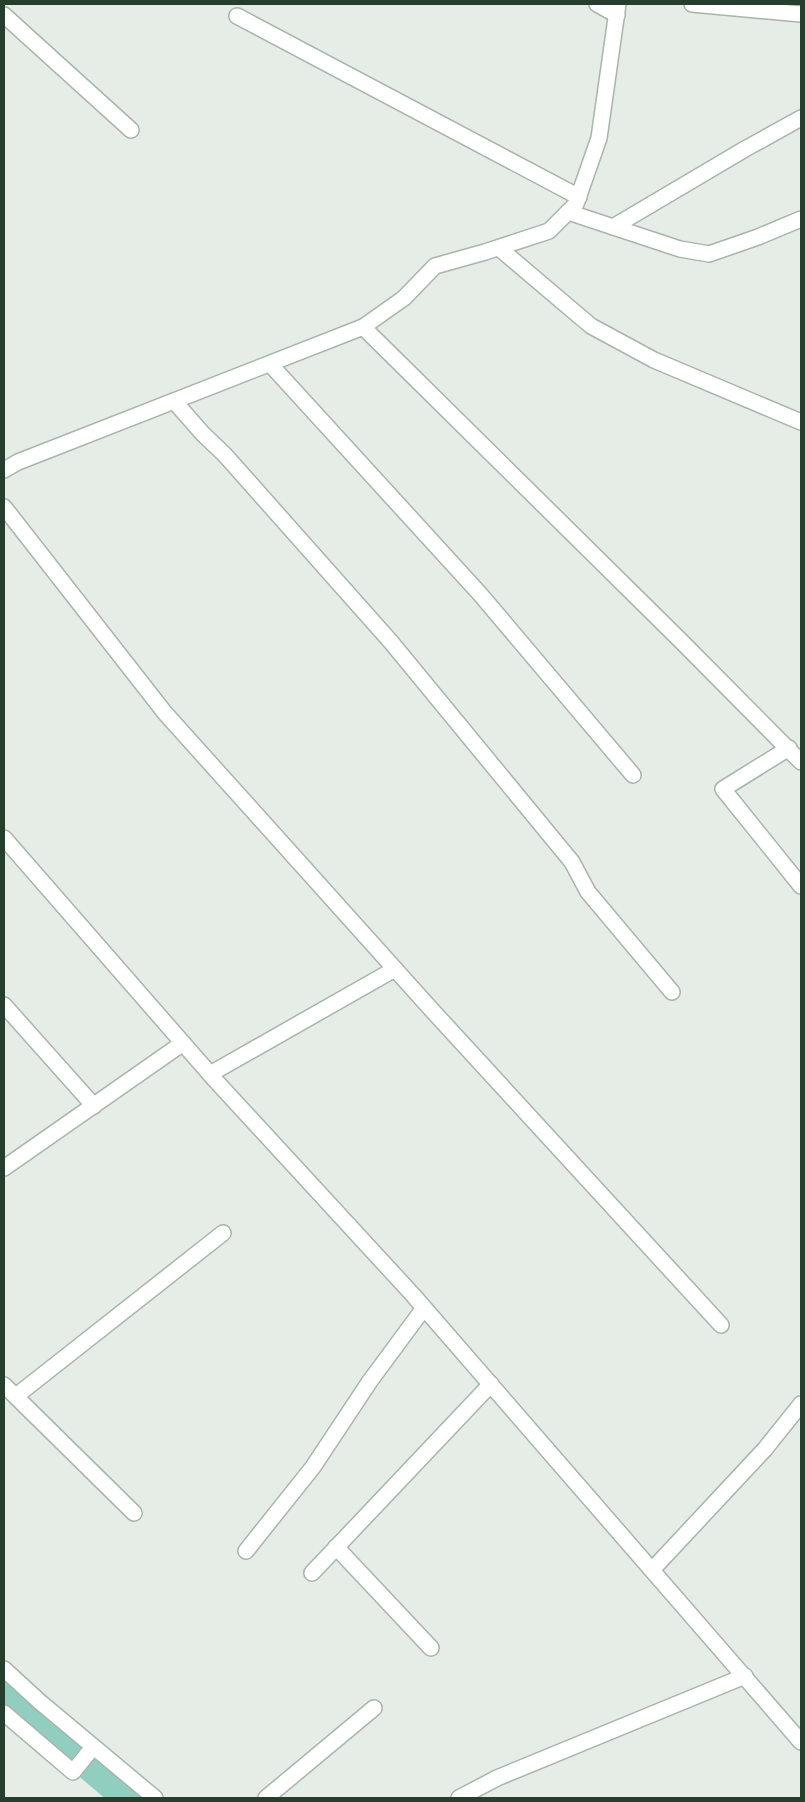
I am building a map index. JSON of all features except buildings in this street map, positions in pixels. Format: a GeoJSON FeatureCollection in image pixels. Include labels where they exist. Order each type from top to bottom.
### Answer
{"type":"FeatureCollection","features":[{"type":"Feature","properties":{"kind":"street"},"geometry":{"type":"LineString","coordinates":[[4,470],[18,462],[363,328],[404,298],[435,266],[499,248],[548,231],[576,204],[599,138],[618,9],[598,4]]}},
{"type":"Feature","properties":{"kind":"street"},"geometry":{"type":"LineString","coordinates":[[692,4],[801,14]]}},
{"type":"Feature","properties":{"kind":"street"},"geometry":{"type":"LineString","coordinates":[[4,15],[131,130]]}},
{"type":"Feature","properties":{"kind":"street"},"geometry":{"type":"LineString","coordinates":[[237,16],[579,197]]}},
{"type":"Feature","properties":{"kind":"street"},"geometry":{"type":"LineString","coordinates":[[613,227],[801,118]]}},
{"type":"Feature","properties":{"kind":"street"},"geometry":{"type":"LineString","coordinates":[[568,212],[680,249],[709,254],[758,237],[801,219]]}},
{"type":"Feature","properties":{"kind":"street"},"geometry":{"type":"LineString","coordinates":[[499,248],[591,326],[654,360],[801,422]]}},
{"type":"Feature","properties":{"kind":"street"},"geometry":{"type":"LineString","coordinates":[[363,328],[801,762]]}},
{"type":"Feature","properties":{"kind":"street"},"geometry":{"type":"LineString","coordinates":[[270,364],[480,594],[633,775]]}},
{"type":"Feature","properties":{"kind":"street"},"geometry":{"type":"LineString","coordinates":[[174,402],[224,455],[391,642],[572,862],[588,892],[672,992]]}},
{"type":"Feature","properties":{"kind":"street"},"geometry":{"type":"LineString","coordinates":[[4,507],[165,713],[721,1325]]}},
{"type":"Feature","properties":{"kind":"street"},"geometry":{"type":"LineString","coordinates":[[789,748],[722,789],[801,886]]}},
{"type":"Feature","properties":{"kind":"street"},"geometry":{"type":"LineString","coordinates":[[4,838],[210,1074],[424,1308],[801,1742]]}},
{"type":"Feature","properties":{"kind":"street"},"geometry":{"type":"LineString","coordinates":[[210,1074],[395,968]]}},
{"type":"Feature","properties":{"kind":"street"},"geometry":{"type":"LineString","coordinates":[[4,1004],[94,1106]]}},
{"type":"Feature","properties":{"kind":"street"},"geometry":{"type":"LineString","coordinates":[[4,1168],[183,1043]]}},
{"type":"Feature","properties":{"kind":"street"},"geometry":{"type":"LineString","coordinates":[[16,1396],[224,1233]]}},
{"type":"Feature","properties":{"kind":"street"},"geometry":{"type":"LineString","coordinates":[[246,1551],[313,1467],[370,1381],[424,1308]]}},
{"type":"Feature","properties":{"kind":"street"},"geometry":{"type":"LineString","coordinates":[[312,1573],[491,1384]]}},
{"type":"Feature","properties":{"kind":"street"},"geometry":{"type":"LineString","coordinates":[[4,1385],[134,1513]]}},
{"type":"Feature","properties":{"kind":"street"},"geometry":{"type":"LineString","coordinates":[[652,1570],[765,1449],[801,1404]]}},
{"type":"Feature","properties":{"kind":"street"},"geometry":{"type":"LineString","coordinates":[[336,1547],[431,1648]]}},
{"type":"Feature","properties":{"kind":"street"},"geometry":{"type":"LineString","coordinates":[[4,1670],[91,1750],[155,1798]]}},
{"type":"Feature","properties":{"kind":"street"},"geometry":{"type":"LineString","coordinates":[[459,1798],[498,1778],[745,1676]]}},
{"type":"Feature","properties":{"kind":"street"},"geometry":{"type":"LineString","coordinates":[[266,1798],[374,1708]]}},
{"type":"Feature","properties":{"kind":"street"},"geometry":{"type":"LineString","coordinates":[[4,1713],[73,1772],[91,1750]]}},
{"type":"Feature","properties":{"kind":"waterway"},"geometry":{"type":"LineString","coordinates":[[4,1694],[127,1798]]}}]}
